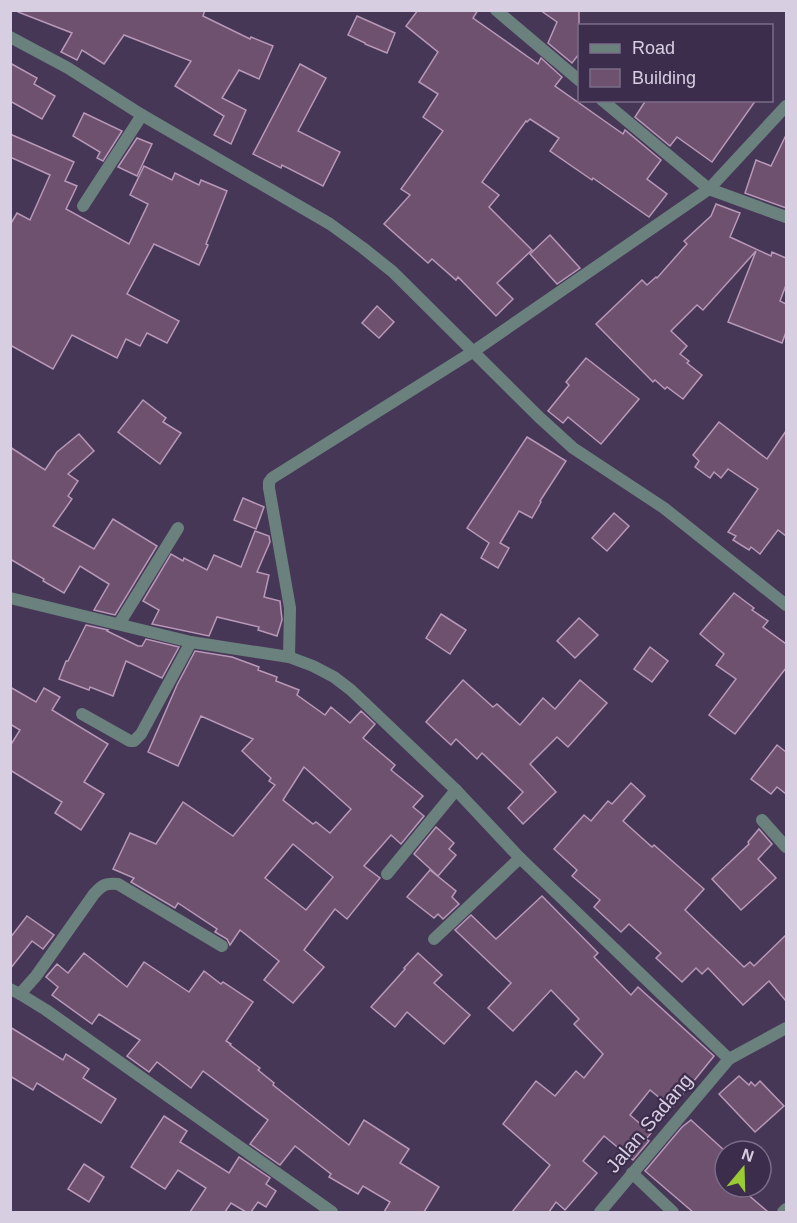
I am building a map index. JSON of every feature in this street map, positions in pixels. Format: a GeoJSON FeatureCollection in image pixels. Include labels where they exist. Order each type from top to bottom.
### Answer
{"type":"FeatureCollection","features":[{"type":"Feature","properties":{"kind":"street"},"geometry":{"type":"LineString","coordinates":[[496,10],[578,80]]}},
{"type":"Feature","properties":{"kind":"street"},"geometry":{"type":"LineString","coordinates":[[10,37],[68,68],[142,115],[330,224],[363,248],[393,272],[573,448],[664,508],[786,604]]}},
{"type":"Feature","properties":{"kind":"street"},"geometry":{"type":"LineString","coordinates":[[604,102],[709,189],[786,217]]}},
{"type":"Feature","properties":{"kind":"street"},"geometry":{"type":"LineString","coordinates":[[289,657],[290,608],[269,488],[272,478],[474,351],[709,189],[786,106]]}},
{"type":"Feature","properties":{"kind":"street"},"geometry":{"type":"LineString","coordinates":[[83,206],[142,115]]}},
{"type":"Feature","properties":{"kind":"street"},"geometry":{"type":"LineString","coordinates":[[119,624],[178,528]]}},
{"type":"Feature","properties":{"kind":"street"},"geometry":{"type":"LineString","coordinates":[[10,598],[191,642],[289,657],[334,677],[351,690],[456,790],[520,858],[729,1059],[786,1028]]}},
{"type":"Feature","properties":{"kind":"street"},"geometry":{"type":"LineString","coordinates":[[82,714],[130,741],[134,741],[141,734],[191,642]]}},
{"type":"Feature","properties":{"kind":"street"},"geometry":{"type":"LineString","coordinates":[[387,874],[456,790]]}},
{"type":"Feature","properties":{"kind":"street"},"geometry":{"type":"LineString","coordinates":[[762,820],[786,846]]}},
{"type":"Feature","properties":{"kind":"street"},"geometry":{"type":"LineString","coordinates":[[434,939],[520,858]]}},
{"type":"Feature","properties":{"kind":"street"},"geometry":{"type":"LineString","coordinates":[[222,946],[118,884],[107,883],[94,894],[36,976],[15,992],[46,1010],[332,1212]]}},
{"type":"Feature","properties":{"kind":"street","name":"Jalan Sadang"},"geometry":{"type":"LineString","coordinates":[[600,1212],[729,1059]]}},
{"type":"Feature","properties":{"kind":"street"},"geometry":{"type":"LineString","coordinates":[[633,1173],[673,1212]]}},
{"type":"Feature","properties":{"kind":"street"},"geometry":{"type":"LineString","coordinates":[[783,1212],[786,1209]]}},
{"type":"Feature","properties":{"kind":"building"},"geometry":{"type":"Polygon","coordinates":[[[18,10],[205,10],[203,16],[250,39],[251,37],[273,46],[259,79],[239,70],[222,98],[246,110],[231,144],[214,135],[224,116],[175,86],[191,61],[124,35],[104,64],[82,50],[77,60],[61,52],[72,33],[18,12],[18,10]]]}},
{"type":"Feature","properties":{"kind":"building"},"geometry":{"type":"Polygon","coordinates":[[[418,10],[478,10],[473,18],[538,64],[541,58],[562,77],[555,86],[623,134],[625,130],[661,160],[647,179],[667,194],[649,217],[550,151],[559,138],[530,119],[526,121],[482,182],[499,195],[489,207],[532,250],[497,283],[513,299],[496,316],[458,277],[456,280],[432,259],[428,263],[384,224],[410,195],[401,189],[443,131],[423,117],[438,94],[419,82],[438,52],[406,26],[418,10]]]}},
{"type":"Feature","properties":{"kind":"building"},"geometry":{"type":"Polygon","coordinates":[[[540,10],[579,10],[578,55],[572,63],[548,43],[557,22],[540,10]]]}},
{"type":"Feature","properties":{"kind":"building"},"geometry":{"type":"Polygon","coordinates":[[[357,16],[395,33],[387,53],[348,35],[357,16]]]}},
{"type":"Feature","properties":{"kind":"building"},"geometry":{"type":"Polygon","coordinates":[[[10,63],[37,78],[34,84],[55,96],[42,119],[10,101],[10,63]]]}},
{"type":"Feature","properties":{"kind":"building"},"geometry":{"type":"Polygon","coordinates":[[[300,64],[326,78],[298,131],[340,152],[323,186],[282,165],[281,168],[253,154],[300,64]]]}},
{"type":"Feature","properties":{"kind":"building"},"geometry":{"type":"Polygon","coordinates":[[[645,102],[755,102],[712,162],[677,137],[670,146],[635,117],[645,102]]]}},
{"type":"Feature","properties":{"kind":"building"},"geometry":{"type":"Polygon","coordinates":[[[84,113],[122,131],[103,161],[97,158],[100,152],[73,136],[84,113]]]}},
{"type":"Feature","properties":{"kind":"building"},"geometry":{"type":"Polygon","coordinates":[[[10,134],[74,162],[65,181],[77,186],[66,209],[129,244],[148,204],[130,195],[144,166],[172,180],[175,173],[199,185],[201,180],[227,191],[199,265],[154,244],[127,294],[179,321],[167,343],[147,333],[140,346],[126,339],[117,358],[72,335],[53,369],[10,345],[10,225],[17,213],[30,220],[50,175],[10,157],[10,134]]]}},
{"type":"Feature","properties":{"kind":"building"},"geometry":{"type":"Polygon","coordinates":[[[786,135],[786,208],[745,193],[756,160],[771,166],[786,135]]]}},
{"type":"Feature","properties":{"kind":"building"},"geometry":{"type":"Polygon","coordinates":[[[137,138],[152,144],[137,176],[118,167],[137,138]]]}},
{"type":"Feature","properties":{"kind":"building"},"geometry":{"type":"Polygon","coordinates":[[[716,204],[740,213],[730,237],[771,256],[772,252],[786,258],[786,285],[780,301],[786,304],[786,332],[782,343],[728,322],[756,251],[703,310],[697,305],[671,331],[687,346],[680,354],[702,375],[683,399],[667,387],[665,389],[655,380],[653,382],[596,324],[642,280],[647,285],[657,278],[687,244],[684,241],[711,216],[716,204]]]}},
{"type":"Feature","properties":{"kind":"building"},"geometry":{"type":"Polygon","coordinates":[[[550,235],[580,268],[557,284],[530,254],[550,235]]]}},
{"type":"Feature","properties":{"kind":"building"},"geometry":{"type":"Polygon","coordinates":[[[377,306],[394,322],[379,338],[362,323],[377,306]]]}},
{"type":"Feature","properties":{"kind":"building"},"geometry":{"type":"Polygon","coordinates":[[[586,358],[639,399],[601,444],[568,417],[563,423],[548,411],[569,385],[566,382],[586,358]]]}},
{"type":"Feature","properties":{"kind":"building"},"geometry":{"type":"Polygon","coordinates":[[[143,400],[166,418],[163,422],[181,433],[160,464],[118,432],[143,400]]]}},
{"type":"Feature","properties":{"kind":"building"},"geometry":{"type":"Polygon","coordinates":[[[719,422],[767,459],[786,431],[786,536],[778,530],[760,554],[751,547],[749,550],[733,540],[736,536],[728,532],[758,489],[728,469],[721,478],[714,472],[710,478],[695,467],[699,461],[693,455],[719,422]]]}},
{"type":"Feature","properties":{"kind":"building"},"geometry":{"type":"Polygon","coordinates":[[[79,434],[94,451],[68,474],[78,481],[68,496],[72,499],[53,526],[94,549],[113,519],[157,546],[115,615],[94,610],[109,584],[80,566],[64,593],[10,559],[10,447],[45,470],[57,452],[79,434]]]}},
{"type":"Feature","properties":{"kind":"building"},"geometry":{"type":"Polygon","coordinates":[[[527,437],[566,461],[540,501],[532,518],[519,511],[500,543],[509,548],[498,568],[481,558],[489,543],[467,528],[527,437]]]}},
{"type":"Feature","properties":{"kind":"building"},"geometry":{"type":"Polygon","coordinates":[[[243,498],[264,507],[256,529],[234,520],[243,498]]]}},
{"type":"Feature","properties":{"kind":"building"},"geometry":{"type":"Polygon","coordinates":[[[614,513],[629,526],[607,551],[592,538],[614,513]]]}},
{"type":"Feature","properties":{"kind":"building"},"geometry":{"type":"Polygon","coordinates":[[[255,531],[269,536],[270,542],[257,572],[269,575],[264,597],[280,601],[282,620],[277,636],[258,630],[259,627],[217,617],[209,636],[152,624],[159,610],[143,601],[171,554],[207,570],[214,555],[241,567],[255,531]]]}},
{"type":"Feature","properties":{"kind":"building"},"geometry":{"type":"Polygon","coordinates":[[[734,593],[768,621],[763,627],[786,644],[786,668],[735,734],[709,715],[736,679],[716,665],[724,654],[700,634],[734,593]]]}},
{"type":"Feature","properties":{"kind":"building"},"geometry":{"type":"Polygon","coordinates":[[[441,614],[466,630],[450,654],[426,638],[441,614]]]}},
{"type":"Feature","properties":{"kind":"building"},"geometry":{"type":"Polygon","coordinates":[[[579,618],[598,635],[575,658],[557,641],[579,618]]]}},
{"type":"Feature","properties":{"kind":"building"},"geometry":{"type":"Polygon","coordinates":[[[86,625],[108,630],[138,646],[142,646],[146,639],[179,647],[162,678],[126,661],[113,696],[59,679],[86,625]]]}},
{"type":"Feature","properties":{"kind":"building"},"geometry":{"type":"Polygon","coordinates":[[[650,647],[668,661],[652,682],[634,669],[650,647]]]}},
{"type":"Feature","properties":{"kind":"building"},"geometry":{"type":"Polygon","coordinates":[[[195,651],[232,657],[259,667],[258,670],[277,677],[276,681],[299,690],[297,695],[325,715],[331,707],[350,723],[361,711],[375,724],[363,738],[395,765],[391,770],[423,796],[413,807],[424,816],[401,844],[391,835],[364,866],[380,878],[347,919],[335,909],[304,950],[324,967],[293,1003],[264,980],[279,961],[240,930],[230,945],[227,939],[215,932],[217,929],[178,903],[175,908],[131,882],[134,878],[113,869],[130,833],[156,844],[183,802],[233,836],[275,785],[269,781],[271,778],[242,751],[253,739],[201,716],[178,766],[148,752],[177,685],[195,651]],[[304,767],[283,800],[313,824],[316,822],[330,833],[351,809],[304,767]],[[293,844],[265,878],[306,910],[333,877],[293,844]]]}},
{"type":"Feature","properties":{"kind":"building"},"geometry":{"type":"Polygon","coordinates":[[[463,680],[493,707],[497,704],[520,725],[543,698],[555,709],[580,680],[607,703],[568,747],[557,737],[530,764],[556,792],[523,824],[508,808],[523,792],[482,753],[477,759],[456,739],[451,745],[426,722],[463,680]]]}},
{"type":"Feature","properties":{"kind":"building"},"geometry":{"type":"Polygon","coordinates":[[[10,687],[36,702],[44,688],[60,697],[52,710],[108,744],[84,782],[104,794],[81,830],[55,813],[62,802],[10,770],[10,746],[20,730],[10,724],[10,687]]]}},
{"type":"Feature","properties":{"kind":"building"},"geometry":{"type":"Polygon","coordinates":[[[777,745],[786,752],[786,794],[777,787],[771,794],[751,779],[777,745]]]}},
{"type":"Feature","properties":{"kind":"building"},"geometry":{"type":"Polygon","coordinates":[[[631,783],[645,796],[623,821],[704,889],[685,910],[744,967],[750,962],[754,966],[786,935],[786,1001],[769,981],[743,1005],[708,968],[702,974],[696,968],[682,982],[656,958],[661,953],[629,924],[621,932],[594,907],[600,900],[572,876],[577,870],[554,849],[584,815],[591,821],[608,801],[612,804],[631,783]]]}},
{"type":"Feature","properties":{"kind":"building"},"geometry":{"type":"Polygon","coordinates":[[[436,827],[454,843],[449,849],[456,855],[438,876],[414,854],[436,827]]]}},
{"type":"Feature","properties":{"kind":"building"},"geometry":{"type":"Polygon","coordinates":[[[759,829],[772,844],[758,859],[776,878],[741,910],[712,879],[749,844],[748,842],[759,829]]]}},
{"type":"Feature","properties":{"kind":"building"},"geometry":{"type":"Polygon","coordinates":[[[430,870],[456,891],[452,897],[459,904],[443,919],[438,914],[434,918],[407,897],[430,870]]]}},
{"type":"Feature","properties":{"kind":"building"},"geometry":{"type":"Polygon","coordinates":[[[542,896],[598,953],[594,957],[631,995],[638,987],[714,1056],[672,1108],[650,1090],[630,1115],[651,1133],[646,1139],[649,1141],[633,1160],[604,1136],[583,1161],[597,1173],[565,1210],[556,1202],[549,1212],[512,1212],[550,1165],[503,1124],[536,1081],[555,1096],[576,1071],[584,1078],[603,1054],[574,1024],[579,1019],[551,990],[513,1031],[488,1008],[511,983],[455,930],[471,915],[496,939],[542,896]]]}},
{"type":"Feature","properties":{"kind":"building"},"geometry":{"type":"Polygon","coordinates":[[[27,916],[54,935],[43,949],[32,941],[10,969],[10,938],[27,916]]]}},
{"type":"Feature","properties":{"kind":"building"},"geometry":{"type":"Polygon","coordinates":[[[84,953],[127,987],[144,962],[189,992],[204,971],[221,984],[223,982],[253,1002],[226,1041],[260,1068],[258,1070],[274,1083],[273,1085],[349,1145],[364,1120],[409,1149],[400,1163],[439,1187],[424,1212],[384,1212],[390,1202],[363,1186],[358,1194],[329,1177],[331,1174],[295,1146],[280,1165],[250,1144],[268,1120],[203,1071],[191,1088],[157,1062],[149,1072],[127,1056],[140,1040],[99,1014],[92,1024],[52,995],[58,987],[46,977],[57,964],[68,973],[84,953]]]}},
{"type":"Feature","properties":{"kind":"building"},"geometry":{"type":"Polygon","coordinates":[[[418,953],[442,975],[434,983],[470,1015],[444,1044],[407,1012],[395,1027],[371,1007],[418,953]]]}},
{"type":"Feature","properties":{"kind":"building"},"geometry":{"type":"Polygon","coordinates":[[[10,1027],[63,1060],[66,1054],[89,1069],[83,1078],[116,1099],[101,1123],[37,1083],[33,1090],[10,1076],[10,1027]]]}},
{"type":"Feature","properties":{"kind":"building"},"geometry":{"type":"Polygon","coordinates":[[[739,1076],[749,1085],[751,1082],[755,1086],[760,1081],[784,1106],[755,1132],[719,1094],[739,1076]]]}},
{"type":"Feature","properties":{"kind":"building"},"geometry":{"type":"Polygon","coordinates":[[[164,1116],[187,1131],[180,1142],[229,1173],[239,1157],[270,1178],[266,1184],[276,1191],[266,1207],[258,1202],[251,1212],[246,1212],[231,1203],[225,1212],[190,1212],[206,1188],[178,1170],[165,1189],[131,1167],[164,1116]]]}},
{"type":"Feature","properties":{"kind":"building"},"geometry":{"type":"Polygon","coordinates":[[[691,1120],[713,1140],[713,1199],[753,1199],[768,1212],[693,1212],[645,1171],[682,1127],[691,1120]]]}},
{"type":"Feature","properties":{"kind":"building"},"geometry":{"type":"Polygon","coordinates":[[[84,1164],[104,1177],[89,1202],[68,1189],[84,1164]]]}}]}
